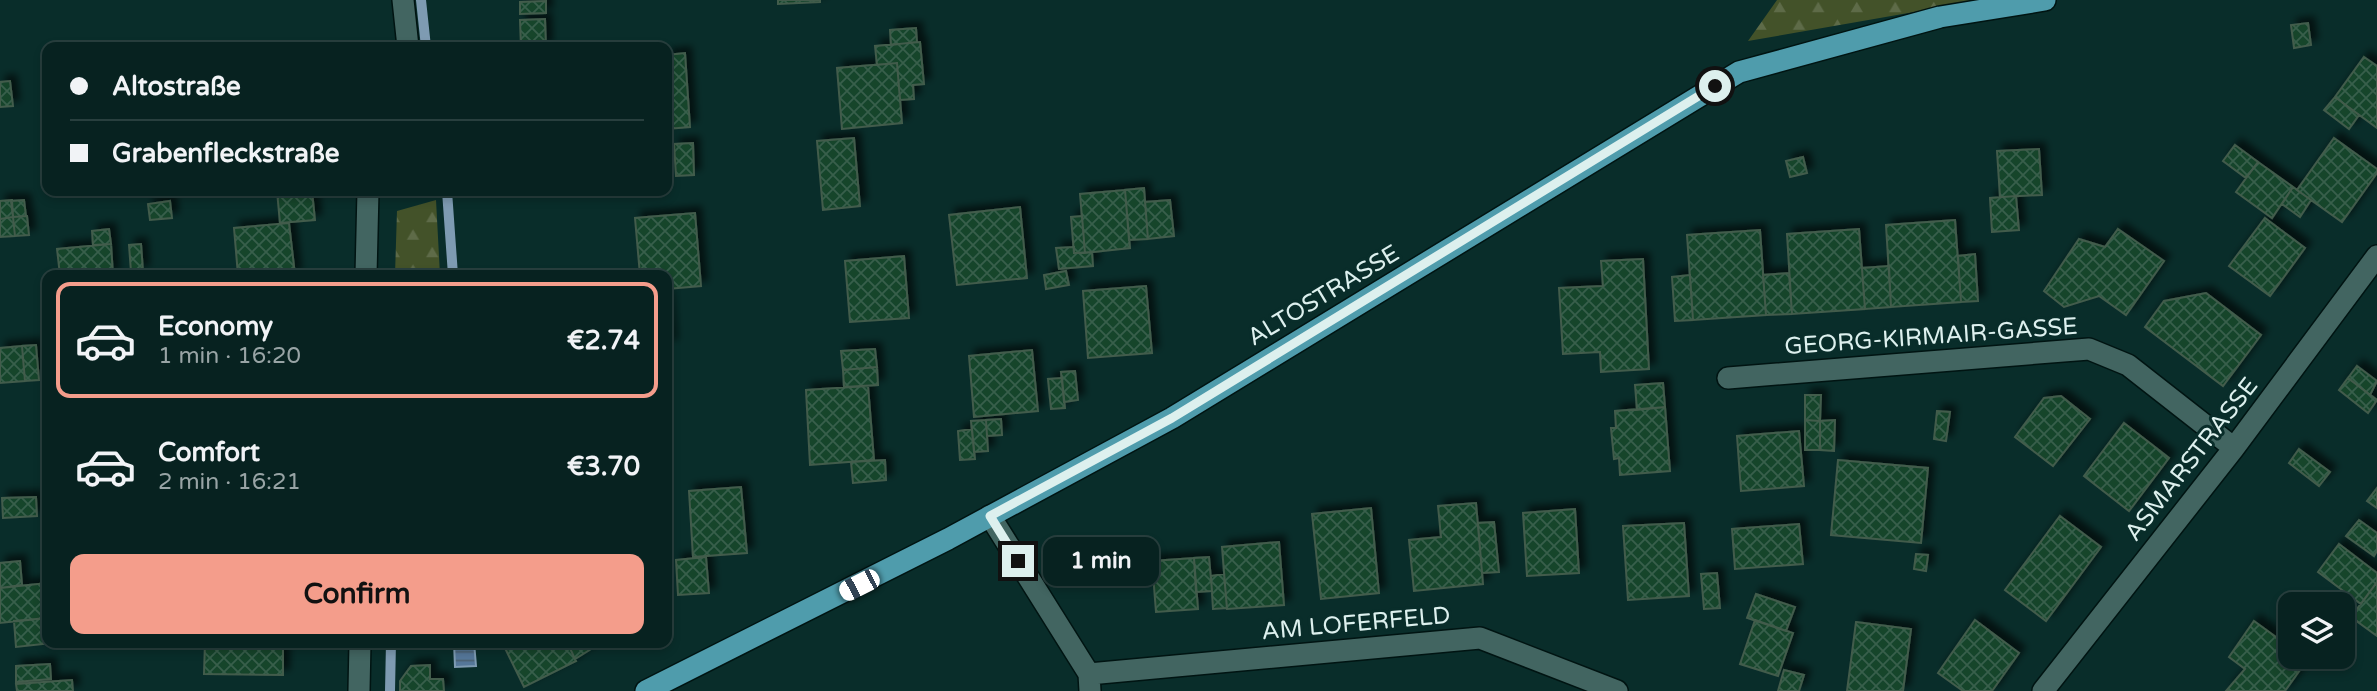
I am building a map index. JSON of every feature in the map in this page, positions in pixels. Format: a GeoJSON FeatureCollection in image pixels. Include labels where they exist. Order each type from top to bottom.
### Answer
{"type":"FeatureCollection","features":[{"type":"Feature","properties":{"kind":"main road","name":"ALTOSTRASSE"},"geometry":{"type":"LineString","coordinates":[[646,691],[990,516],[1172,418],[1739,72],[1940,17],[2045,0]]}},
{"type":"Feature","properties":{"kind":"street"},"geometry":{"type":"LineString","coordinates":[[403,0],[407,42]]}},
{"type":"Feature","properties":{"kind":"street"},"geometry":{"type":"LineString","coordinates":[[366,270],[368,196]]}},
{"type":"Feature","properties":{"kind":"street","name":"ASMARSTRASSE"},"geometry":{"type":"LineString","coordinates":[[2043,691],[2234,448],[2377,256]]}},
{"type":"Feature","properties":{"kind":"street","name":"GEORG-KIRMAIR-GASSE"},"geometry":{"type":"LineString","coordinates":[[1728,378],[2089,349],[2128,365],[2234,448]]}},
{"type":"Feature","properties":{"kind":"street"},"geometry":{"type":"LineString","coordinates":[[990,516],[1090,683]]}},
{"type":"Feature","properties":{"kind":"street","name":"AM LOFERFELD"},"geometry":{"type":"LineString","coordinates":[[1090,683],[1480,638],[1618,691]]}},
{"type":"Feature","properties":{"kind":"street"},"geometry":{"type":"LineString","coordinates":[[359,691],[360,648]]}},
{"type":"Feature","properties":{"kind":"green space"},"geometry":{"type":"Polygon","coordinates":[[[1777,0],[1983,0],[1748,41],[1777,0]]]}},
{"type":"Feature","properties":{"kind":"green space"},"geometry":{"type":"Polygon","coordinates":[[[436,200],[440,270],[395,270],[397,211],[436,200]]]}},
{"type":"Feature","properties":{"kind":"water"},"geometry":{"type":"Polygon","coordinates":[[[454,648],[474,648],[476,666],[455,667],[454,648]]]}},
{"type":"Feature","properties":{"kind":"building"},"geometry":{"type":"Polygon","coordinates":[[[778,0],[820,0],[820,2],[778,4],[778,0]]]}},
{"type":"Feature","properties":{"kind":"building"},"geometry":{"type":"Polygon","coordinates":[[[546,1],[546,13],[520,14],[520,2],[546,1]]]}},
{"type":"Feature","properties":{"kind":"building"},"geometry":{"type":"Polygon","coordinates":[[[545,19],[546,42],[521,42],[520,20],[545,19]]]}},
{"type":"Feature","properties":{"kind":"building"},"geometry":{"type":"Polygon","coordinates":[[[2308,23],[2311,45],[2294,48],[2291,25],[2308,23]]]}},
{"type":"Feature","properties":{"kind":"building"},"geometry":{"type":"Polygon","coordinates":[[[916,28],[917,42],[891,45],[890,30],[916,28]]]}},
{"type":"Feature","properties":{"kind":"building"},"geometry":{"type":"Polygon","coordinates":[[[920,42],[924,84],[913,85],[914,99],[900,100],[897,63],[877,65],[875,46],[920,42]]]}},
{"type":"Feature","properties":{"kind":"building"},"geometry":{"type":"Polygon","coordinates":[[[685,53],[690,127],[672,129],[672,54],[685,53]]]}},
{"type":"Feature","properties":{"kind":"building"},"geometry":{"type":"Polygon","coordinates":[[[2364,57],[2377,66],[2377,128],[2335,97],[2364,57]]]}},
{"type":"Feature","properties":{"kind":"building"},"geometry":{"type":"Polygon","coordinates":[[[897,63],[902,123],[842,129],[837,68],[897,63]]]}},
{"type":"Feature","properties":{"kind":"building"},"geometry":{"type":"Polygon","coordinates":[[[10,81],[13,106],[0,107],[0,82],[10,81]]]}},
{"type":"Feature","properties":{"kind":"building"},"geometry":{"type":"Polygon","coordinates":[[[2335,97],[2359,115],[2349,129],[2324,110],[2335,97]]]}},
{"type":"Feature","properties":{"kind":"building"},"geometry":{"type":"Polygon","coordinates":[[[854,138],[860,206],[823,210],[817,141],[854,138]]]}},
{"type":"Feature","properties":{"kind":"building"},"geometry":{"type":"Polygon","coordinates":[[[2334,138],[2377,169],[2377,173],[2342,222],[2297,190],[2334,138]]]}},
{"type":"Feature","properties":{"kind":"building"},"geometry":{"type":"Polygon","coordinates":[[[693,143],[694,175],[676,176],[674,144],[693,143]]]}},
{"type":"Feature","properties":{"kind":"building"},"geometry":{"type":"Polygon","coordinates":[[[2235,145],[2258,162],[2246,178],[2223,161],[2235,145]]]}},
{"type":"Feature","properties":{"kind":"building"},"geometry":{"type":"Polygon","coordinates":[[[2039,149],[2042,195],[2000,197],[1997,151],[2039,149]]]}},
{"type":"Feature","properties":{"kind":"building"},"geometry":{"type":"Polygon","coordinates":[[[1803,157],[1807,173],[1790,177],[1786,161],[1803,157]]]}},
{"type":"Feature","properties":{"kind":"building"},"geometry":{"type":"Polygon","coordinates":[[[2258,162],[2293,187],[2272,218],[2236,192],[2258,162]]]}},
{"type":"Feature","properties":{"kind":"building"},"geometry":{"type":"Polygon","coordinates":[[[2293,187],[2311,200],[2300,217],[2282,204],[2293,187]]]}},
{"type":"Feature","properties":{"kind":"building"},"geometry":{"type":"Polygon","coordinates":[[[1144,188],[1148,239],[1129,240],[1125,190],[1144,188]]]}},
{"type":"Feature","properties":{"kind":"building"},"geometry":{"type":"Polygon","coordinates":[[[1125,190],[1130,248],[1085,253],[1080,194],[1125,190]]]}},
{"type":"Feature","properties":{"kind":"building"},"geometry":{"type":"Polygon","coordinates":[[[277,196],[313,196],[315,220],[280,223],[277,196]]]}},
{"type":"Feature","properties":{"kind":"building"},"geometry":{"type":"Polygon","coordinates":[[[2016,196],[2019,230],[1992,232],[1990,198],[2016,196]]]}},
{"type":"Feature","properties":{"kind":"building"},"geometry":{"type":"Polygon","coordinates":[[[12,200],[13,217],[0,219],[0,201],[12,200]]]}},
{"type":"Feature","properties":{"kind":"building"},"geometry":{"type":"Polygon","coordinates":[[[24,200],[26,216],[13,217],[11,201],[24,200]]]}},
{"type":"Feature","properties":{"kind":"building"},"geometry":{"type":"Polygon","coordinates":[[[1170,200],[1174,236],[1148,239],[1145,202],[1170,200]]]}},
{"type":"Feature","properties":{"kind":"building"},"geometry":{"type":"Polygon","coordinates":[[[170,201],[172,218],[150,220],[148,204],[170,201]]]}},
{"type":"Feature","properties":{"kind":"building"},"geometry":{"type":"Polygon","coordinates":[[[1020,207],[1027,278],[957,285],[949,215],[1020,207]]]}},
{"type":"Feature","properties":{"kind":"building"},"geometry":{"type":"Polygon","coordinates":[[[695,213],[701,286],[672,289],[672,270],[640,270],[635,218],[695,213]]]}},
{"type":"Feature","properties":{"kind":"building"},"geometry":{"type":"Polygon","coordinates":[[[27,216],[29,235],[15,236],[13,217],[27,216]]]}},
{"type":"Feature","properties":{"kind":"building"},"geometry":{"type":"Polygon","coordinates":[[[1082,216],[1085,253],[1074,253],[1071,217],[1082,216]]]}},
{"type":"Feature","properties":{"kind":"building"},"geometry":{"type":"Polygon","coordinates":[[[13,217],[15,236],[0,237],[0,219],[13,217]]]}},
{"type":"Feature","properties":{"kind":"building"},"geometry":{"type":"Polygon","coordinates":[[[2265,218],[2305,248],[2270,296],[2229,266],[2265,218]]]}},
{"type":"Feature","properties":{"kind":"building"},"geometry":{"type":"Polygon","coordinates":[[[1955,220],[1961,302],[1891,307],[1886,225],[1955,220]]]}},
{"type":"Feature","properties":{"kind":"building"},"geometry":{"type":"Polygon","coordinates":[[[289,223],[294,270],[238,270],[234,228],[289,223]]]}},
{"type":"Feature","properties":{"kind":"building"},"geometry":{"type":"Polygon","coordinates":[[[109,229],[111,244],[93,245],[92,231],[109,229]]]}},
{"type":"Feature","properties":{"kind":"building"},"geometry":{"type":"Polygon","coordinates":[[[1859,229],[1865,309],[1792,314],[1787,234],[1859,229]]]}},
{"type":"Feature","properties":{"kind":"building"},"geometry":{"type":"Polygon","coordinates":[[[2118,229],[2164,261],[2126,315],[2099,296],[2064,307],[2044,291],[2079,239],[2105,247],[2118,229]]]}},
{"type":"Feature","properties":{"kind":"building"},"geometry":{"type":"Polygon","coordinates":[[[1760,230],[1766,315],[1693,320],[1687,235],[1760,230]]]}},
{"type":"Feature","properties":{"kind":"building"},"geometry":{"type":"Polygon","coordinates":[[[111,244],[113,270],[59,270],[57,249],[111,244]]]}},
{"type":"Feature","properties":{"kind":"building"},"geometry":{"type":"Polygon","coordinates":[[[141,244],[143,270],[131,270],[129,245],[141,244]]]}},
{"type":"Feature","properties":{"kind":"building"},"geometry":{"type":"Polygon","coordinates":[[[1074,247],[1074,253],[1092,252],[1093,266],[1059,269],[1056,248],[1074,247]]]}},
{"type":"Feature","properties":{"kind":"building"},"geometry":{"type":"Polygon","coordinates":[[[1975,254],[1978,301],[1961,302],[1958,256],[1975,254]]]}},
{"type":"Feature","properties":{"kind":"building"},"geometry":{"type":"Polygon","coordinates":[[[904,256],[909,318],[850,322],[845,261],[904,256]]]}},
{"type":"Feature","properties":{"kind":"building"},"geometry":{"type":"Polygon","coordinates":[[[1643,259],[1649,369],[1601,372],[1600,352],[1563,354],[1559,288],[1603,286],[1601,261],[1643,259]]]}},
{"type":"Feature","properties":{"kind":"building"},"geometry":{"type":"Polygon","coordinates":[[[1889,266],[1891,307],[1865,309],[1862,268],[1889,266]]]}},
{"type":"Feature","properties":{"kind":"building"},"geometry":{"type":"Polygon","coordinates":[[[1066,271],[1069,285],[1046,289],[1044,275],[1066,271]]]}},
{"type":"Feature","properties":{"kind":"building"},"geometry":{"type":"Polygon","coordinates":[[[1789,273],[1792,314],[1766,315],[1763,275],[1789,273]]]}},
{"type":"Feature","properties":{"kind":"building"},"geometry":{"type":"Polygon","coordinates":[[[1690,275],[1693,320],[1675,321],[1672,277],[1690,275]]]}},
{"type":"Feature","properties":{"kind":"building"},"geometry":{"type":"Polygon","coordinates":[[[1146,286],[1152,353],[1088,358],[1083,291],[1146,286]]]}},
{"type":"Feature","properties":{"kind":"building"},"geometry":{"type":"Polygon","coordinates":[[[2206,293],[2261,335],[2223,386],[2145,327],[2164,301],[2206,293]]]}},
{"type":"Feature","properties":{"kind":"building"},"geometry":{"type":"Polygon","coordinates":[[[36,345],[39,380],[25,381],[22,346],[36,345]]]}},
{"type":"Feature","properties":{"kind":"building"},"geometry":{"type":"Polygon","coordinates":[[[22,346],[25,381],[0,383],[0,348],[22,346]]]}},
{"type":"Feature","properties":{"kind":"building"},"geometry":{"type":"Polygon","coordinates":[[[875,349],[877,367],[843,370],[841,351],[875,349]]]}},
{"type":"Feature","properties":{"kind":"building"},"geometry":{"type":"Polygon","coordinates":[[[1032,350],[1038,411],[974,417],[969,356],[1032,350]]]}},
{"type":"Feature","properties":{"kind":"building"},"geometry":{"type":"Polygon","coordinates":[[[2357,366],[2377,381],[2370,395],[2348,378],[2357,366]]]}},
{"type":"Feature","properties":{"kind":"building"},"geometry":{"type":"Polygon","coordinates":[[[877,367],[878,385],[844,387],[843,370],[877,367]]]}},
{"type":"Feature","properties":{"kind":"building"},"geometry":{"type":"Polygon","coordinates":[[[1075,371],[1078,400],[1064,402],[1061,372],[1075,371]]]}},
{"type":"Feature","properties":{"kind":"building"},"geometry":{"type":"Polygon","coordinates":[[[1062,378],[1065,408],[1051,409],[1048,379],[1062,378]]]}},
{"type":"Feature","properties":{"kind":"building"},"geometry":{"type":"Polygon","coordinates":[[[2348,378],[2377,400],[2368,413],[2339,390],[2348,378]]]}},
{"type":"Feature","properties":{"kind":"building"},"geometry":{"type":"Polygon","coordinates":[[[1663,383],[1665,407],[1637,410],[1635,385],[1663,383]]]}},
{"type":"Feature","properties":{"kind":"building"},"geometry":{"type":"Polygon","coordinates":[[[868,386],[874,460],[810,465],[806,390],[868,386]]]}},
{"type":"Feature","properties":{"kind":"building"},"geometry":{"type":"Polygon","coordinates":[[[1805,395],[1821,395],[1820,421],[1805,420],[1805,395]]]}},
{"type":"Feature","properties":{"kind":"building"},"geometry":{"type":"Polygon","coordinates":[[[2061,396],[2090,419],[2053,466],[2015,437],[2044,398],[2061,396]]]}},
{"type":"Feature","properties":{"kind":"building"},"geometry":{"type":"Polygon","coordinates":[[[1665,407],[1670,471],[1620,475],[1619,458],[1614,459],[1611,428],[1616,428],[1615,411],[1665,407]]]}},
{"type":"Feature","properties":{"kind":"building"},"geometry":{"type":"Polygon","coordinates":[[[1937,411],[1950,412],[1946,441],[1934,439],[1937,411]]]}},
{"type":"Feature","properties":{"kind":"building"},"geometry":{"type":"Polygon","coordinates":[[[1001,419],[1002,435],[987,436],[986,420],[1001,419]]]}},
{"type":"Feature","properties":{"kind":"building"},"geometry":{"type":"Polygon","coordinates":[[[986,420],[988,451],[974,452],[971,421],[986,420]]]}},
{"type":"Feature","properties":{"kind":"building"},"geometry":{"type":"Polygon","coordinates":[[[1805,420],[1820,421],[1820,450],[1805,450],[1805,420]]]}},
{"type":"Feature","properties":{"kind":"building"},"geometry":{"type":"Polygon","coordinates":[[[1835,420],[1834,451],[1820,450],[1820,421],[1835,420]]]}},
{"type":"Feature","properties":{"kind":"building"},"geometry":{"type":"Polygon","coordinates":[[[2124,423],[2169,458],[2129,511],[2084,476],[2124,423]]]}},
{"type":"Feature","properties":{"kind":"building"},"geometry":{"type":"Polygon","coordinates":[[[972,429],[975,459],[960,460],[958,431],[972,429]]]}},
{"type":"Feature","properties":{"kind":"building"},"geometry":{"type":"Polygon","coordinates":[[[1799,431],[1804,486],[1741,491],[1737,436],[1799,431]]]}},
{"type":"Feature","properties":{"kind":"building"},"geometry":{"type":"Polygon","coordinates":[[[2299,449],[2330,472],[2319,486],[2289,463],[2299,449]]]}},
{"type":"Feature","properties":{"kind":"building"},"geometry":{"type":"Polygon","coordinates":[[[885,460],[886,480],[853,483],[851,462],[885,460]]]}},
{"type":"Feature","properties":{"kind":"building"},"geometry":{"type":"Polygon","coordinates":[[[1838,460],[1928,468],[1921,543],[1831,535],[1838,460]]]}},
{"type":"Feature","properties":{"kind":"building"},"geometry":{"type":"Polygon","coordinates":[[[741,487],[747,553],[693,557],[689,491],[741,487]]]}},
{"type":"Feature","properties":{"kind":"building"},"geometry":{"type":"Polygon","coordinates":[[[2377,488],[2377,508],[2367,501],[2377,488]]]}},
{"type":"Feature","properties":{"kind":"building"},"geometry":{"type":"Polygon","coordinates":[[[36,497],[37,516],[3,518],[2,498],[36,497]]]}},
{"type":"Feature","properties":{"kind":"building"},"geometry":{"type":"Polygon","coordinates":[[[1476,503],[1483,584],[1414,591],[1409,540],[1441,537],[1438,506],[1476,503]]]}},
{"type":"Feature","properties":{"kind":"building"},"geometry":{"type":"Polygon","coordinates":[[[1371,508],[1379,593],[1321,599],[1312,514],[1371,508]]]}},
{"type":"Feature","properties":{"kind":"building"},"geometry":{"type":"Polygon","coordinates":[[[1575,509],[1579,573],[1527,576],[1523,513],[1575,509]]]}},
{"type":"Feature","properties":{"kind":"building"},"geometry":{"type":"Polygon","coordinates":[[[2060,516],[2101,547],[2046,621],[2005,590],[2060,516]]]}},
{"type":"Feature","properties":{"kind":"building"},"geometry":{"type":"Polygon","coordinates":[[[2359,520],[2377,533],[2377,551],[2374,556],[2346,536],[2359,520]]]}},
{"type":"Feature","properties":{"kind":"building"},"geometry":{"type":"Polygon","coordinates":[[[1494,522],[1499,572],[1482,573],[1478,523],[1494,522]]]}},
{"type":"Feature","properties":{"kind":"building"},"geometry":{"type":"Polygon","coordinates":[[[1684,523],[1689,596],[1628,600],[1623,526],[1684,523]]]}},
{"type":"Feature","properties":{"kind":"building"},"geometry":{"type":"Polygon","coordinates":[[[1799,524],[1803,564],[1735,569],[1732,529],[1799,524]]]}},
{"type":"Feature","properties":{"kind":"building"},"geometry":{"type":"Polygon","coordinates":[[[1279,542],[1284,605],[1227,609],[1222,547],[1279,542]]]}},
{"type":"Feature","properties":{"kind":"building"},"geometry":{"type":"Polygon","coordinates":[[[2339,544],[2377,573],[2377,582],[2361,604],[2355,600],[2355,592],[2345,592],[2318,572],[2339,544]]]}},
{"type":"Feature","properties":{"kind":"building"},"geometry":{"type":"Polygon","coordinates":[[[1916,554],[1928,555],[1926,571],[1914,569],[1916,554]]]}},
{"type":"Feature","properties":{"kind":"building"},"geometry":{"type":"Polygon","coordinates":[[[706,557],[709,593],[678,595],[676,560],[706,557]]]}},
{"type":"Feature","properties":{"kind":"building"},"geometry":{"type":"Polygon","coordinates":[[[1209,557],[1212,591],[1196,592],[1194,558],[1209,557]]]}},
{"type":"Feature","properties":{"kind":"building"},"geometry":{"type":"Polygon","coordinates":[[[1194,558],[1198,609],[1156,612],[1152,561],[1194,558]]]}},
{"type":"Feature","properties":{"kind":"building"},"geometry":{"type":"Polygon","coordinates":[[[20,561],[22,585],[0,588],[0,563],[20,561]]]}},
{"type":"Feature","properties":{"kind":"building"},"geometry":{"type":"Polygon","coordinates":[[[1717,573],[1720,608],[1704,609],[1701,574],[1717,573]]]}},
{"type":"Feature","properties":{"kind":"building"},"geometry":{"type":"Polygon","coordinates":[[[1224,574],[1227,608],[1213,609],[1211,576],[1224,574]]]}},
{"type":"Feature","properties":{"kind":"building"},"geometry":{"type":"Polygon","coordinates":[[[2377,582],[2377,636],[2355,620],[2355,612],[2377,582]]]}},
{"type":"Feature","properties":{"kind":"building"},"geometry":{"type":"Polygon","coordinates":[[[42,584],[42,619],[0,623],[0,588],[42,584]]]}},
{"type":"Feature","properties":{"kind":"building"},"geometry":{"type":"Polygon","coordinates":[[[1756,594],[1795,607],[1786,631],[1747,618],[1756,594]]]}},
{"type":"Feature","properties":{"kind":"building"},"geometry":{"type":"Polygon","coordinates":[[[42,618],[42,644],[16,647],[14,621],[42,618]]]}},
{"type":"Feature","properties":{"kind":"building"},"geometry":{"type":"Polygon","coordinates":[[[1755,620],[1793,633],[1778,676],[1740,664],[1755,620]]]}},
{"type":"Feature","properties":{"kind":"building"},"geometry":{"type":"Polygon","coordinates":[[[1975,620],[2019,653],[1992,691],[1963,691],[1938,673],[1975,620]]]}},
{"type":"Feature","properties":{"kind":"building"},"geometry":{"type":"Polygon","coordinates":[[[2254,621],[2278,639],[2278,669],[2301,669],[2285,691],[2226,691],[2245,669],[2229,657],[2254,621]]]}},
{"type":"Feature","properties":{"kind":"building"},"geometry":{"type":"Polygon","coordinates":[[[1856,622],[1911,629],[1903,691],[1847,691],[1856,622]]]}},
{"type":"Feature","properties":{"kind":"building"},"geometry":{"type":"Polygon","coordinates":[[[205,648],[283,648],[283,675],[204,674],[205,648]]]}},
{"type":"Feature","properties":{"kind":"building"},"geometry":{"type":"Polygon","coordinates":[[[505,648],[570,648],[576,661],[524,687],[505,648]]]}},
{"type":"Feature","properties":{"kind":"building"},"geometry":{"type":"Polygon","coordinates":[[[570,648],[593,648],[575,659],[570,648]]]}},
{"type":"Feature","properties":{"kind":"building"},"geometry":{"type":"Polygon","coordinates":[[[50,664],[51,679],[16,682],[16,666],[50,664]]]}},
{"type":"Feature","properties":{"kind":"building"},"geometry":{"type":"Polygon","coordinates":[[[430,665],[430,679],[443,679],[444,691],[400,691],[400,681],[411,666],[430,665]]]}},
{"type":"Feature","properties":{"kind":"building"},"geometry":{"type":"Polygon","coordinates":[[[1784,670],[1804,675],[1799,691],[1778,691],[1784,670]]]}},
{"type":"Feature","properties":{"kind":"building"},"geometry":{"type":"Polygon","coordinates":[[[72,680],[73,691],[17,691],[16,684],[72,680]]]}},
{"type":"Feature","properties":{"kind":"waterway"},"geometry":{"type":"LineString","coordinates":[[421,0],[425,42]]}},
{"type":"Feature","properties":{"kind":"waterway"},"geometry":{"type":"LineString","coordinates":[[447,196],[453,270]]}},
{"type":"Feature","properties":{"kind":"waterway"},"geometry":{"type":"LineString","coordinates":[[390,691],[391,648]]}},
{"type":"Feature","properties":{"kind":"route"},"geometry":{"type":"LineString","coordinates":[[1018,561],[990,516],[1172,418],[1715,86]]}}]}
